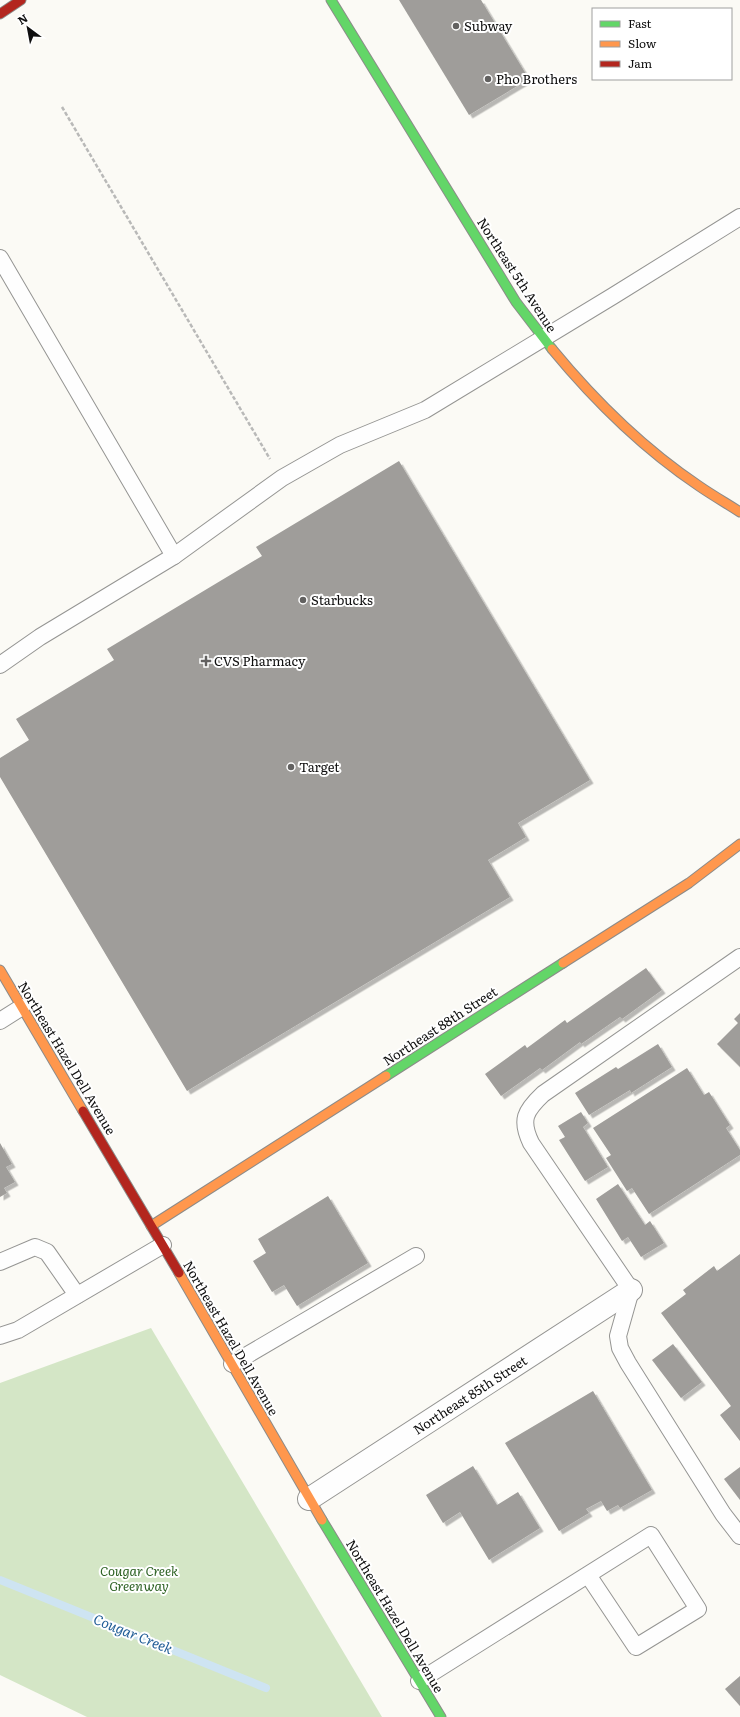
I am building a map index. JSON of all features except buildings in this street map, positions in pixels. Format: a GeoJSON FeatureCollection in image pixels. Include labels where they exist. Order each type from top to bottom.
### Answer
{"type":"FeatureCollection","features":[{"type":"Feature","properties":{"kind":"street"},"geometry":{"type":"LineString","coordinates":[[0,14],[21,0]]}},
{"type":"Feature","properties":{"kind":"street","name":"Northeast 5th Avenue"},"geometry":{"type":"LineString","coordinates":[[331,0],[516,302],[542,339],[576,377],[618,420],[700,487],[740,512]]}},
{"type":"Feature","properties":{"kind":"street","name":"Northeast 88th Street"},"geometry":{"type":"LineString","coordinates":[[151,1226],[682,887],[740,844]]}},
{"type":"Feature","properties":{"kind":"street","name":"Northeast Hazel Dell Avenue"},"geometry":{"type":"LineString","coordinates":[[0,970],[163,1245],[309,1499],[441,1717]]}},
{"type":"Feature","properties":{"kind":"street","name":"Northeast 85th Street"},"geometry":{"type":"LineString","coordinates":[[309,1499],[631,1290]]}},
{"type":"Feature","properties":{"kind":"lane"},"geometry":{"type":"LineString","coordinates":[[0,665],[40,637],[174,556],[282,478],[340,445],[425,410],[740,217]]}},
{"type":"Feature","properties":{"kind":"lane"},"geometry":{"type":"LineString","coordinates":[[0,258],[174,556]]}},
{"type":"Feature","properties":{"kind":"lane"},"geometry":{"type":"LineString","coordinates":[[740,957],[543,1094],[531,1105],[524,1119],[525,1130],[531,1143],[631,1290],[618,1336],[620,1348],[723,1514],[740,1536]]}},
{"type":"Feature","properties":{"kind":"lane"},"geometry":{"type":"LineString","coordinates":[[0,1021],[22,1007]]}},
{"type":"Feature","properties":{"kind":"lane"},"geometry":{"type":"LineString","coordinates":[[0,1336],[18,1330],[163,1245]]}},
{"type":"Feature","properties":{"kind":"lane"},"geometry":{"type":"LineString","coordinates":[[0,1262],[35,1247],[47,1252],[77,1295]]}},
{"type":"Feature","properties":{"kind":"lane"},"geometry":{"type":"LineString","coordinates":[[232,1364],[416,1256]]}},
{"type":"Feature","properties":{"kind":"lane"},"geometry":{"type":"LineString","coordinates":[[419,1681],[651,1535],[698,1608],[636,1647],[588,1575]]}},
{"type":"Feature","properties":{"kind":"path"},"geometry":{"type":"LineString","coordinates":[[62,106],[282,478]]}},
{"type":"Feature","properties":{"kind":"green space","name":"Cougar Creek Greenway"},"geometry":{"type":"Polygon","coordinates":[[[151,1328],[382,1717],[87,1717],[0,1675],[0,1383],[151,1328]]]}},
{"type":"Feature","properties":{"kind":"waterway","name":"Cougar Creek"},"geometry":{"type":"LineString","coordinates":[[0,1580],[266,1688]]}},
{"type":"Feature","properties":{"kind":"traffic: fast"},"geometry":{"type":"LineString","coordinates":[[331,0],[516,302],[552,349]]}},
{"type":"Feature","properties":{"kind":"traffic: fast"},"geometry":{"type":"LineString","coordinates":[[386,1076],[563,963]]}},
{"type":"Feature","properties":{"kind":"traffic: fast"},"geometry":{"type":"LineString","coordinates":[[322,1520],[441,1717]]}},
{"type":"Feature","properties":{"kind":"traffic: slow"},"geometry":{"type":"LineString","coordinates":[[552,349],[602,405],[639,440],[679,472],[740,512]]}},
{"type":"Feature","properties":{"kind":"traffic: slow"},"geometry":{"type":"LineString","coordinates":[[563,963],[689,883],[740,844]]}},
{"type":"Feature","properties":{"kind":"traffic: slow"},"geometry":{"type":"LineString","coordinates":[[0,970],[83,1111]]}},
{"type":"Feature","properties":{"kind":"traffic: slow"},"geometry":{"type":"LineString","coordinates":[[151,1226],[386,1076]]}},
{"type":"Feature","properties":{"kind":"traffic: slow"},"geometry":{"type":"LineString","coordinates":[[179,1273],[322,1520]]}},
{"type":"Feature","properties":{"kind":"traffic: jam"},"geometry":{"type":"LineString","coordinates":[[0,14],[21,0]]}},
{"type":"Feature","properties":{"kind":"traffic: jam"},"geometry":{"type":"LineString","coordinates":[[83,1111],[179,1273]]}},
{"type":"Feature","properties":{"kind":"place","name":"Subway"},"geometry":{"type":"Point","coordinates":[456,26]}},
{"type":"Feature","properties":{"kind":"place","name":"Pho Brothers"},"geometry":{"type":"Point","coordinates":[488,79]}},
{"type":"Feature","properties":{"kind":"place","name":"Starbucks"},"geometry":{"type":"Point","coordinates":[303,600]}},
{"type":"Feature","properties":{"kind":"place","name":"CVS Pharmacy"},"geometry":{"type":"Point","coordinates":[206,661]}},
{"type":"Feature","properties":{"kind":"place","name":"Target"},"geometry":{"type":"Point","coordinates":[291,767]}}]}
